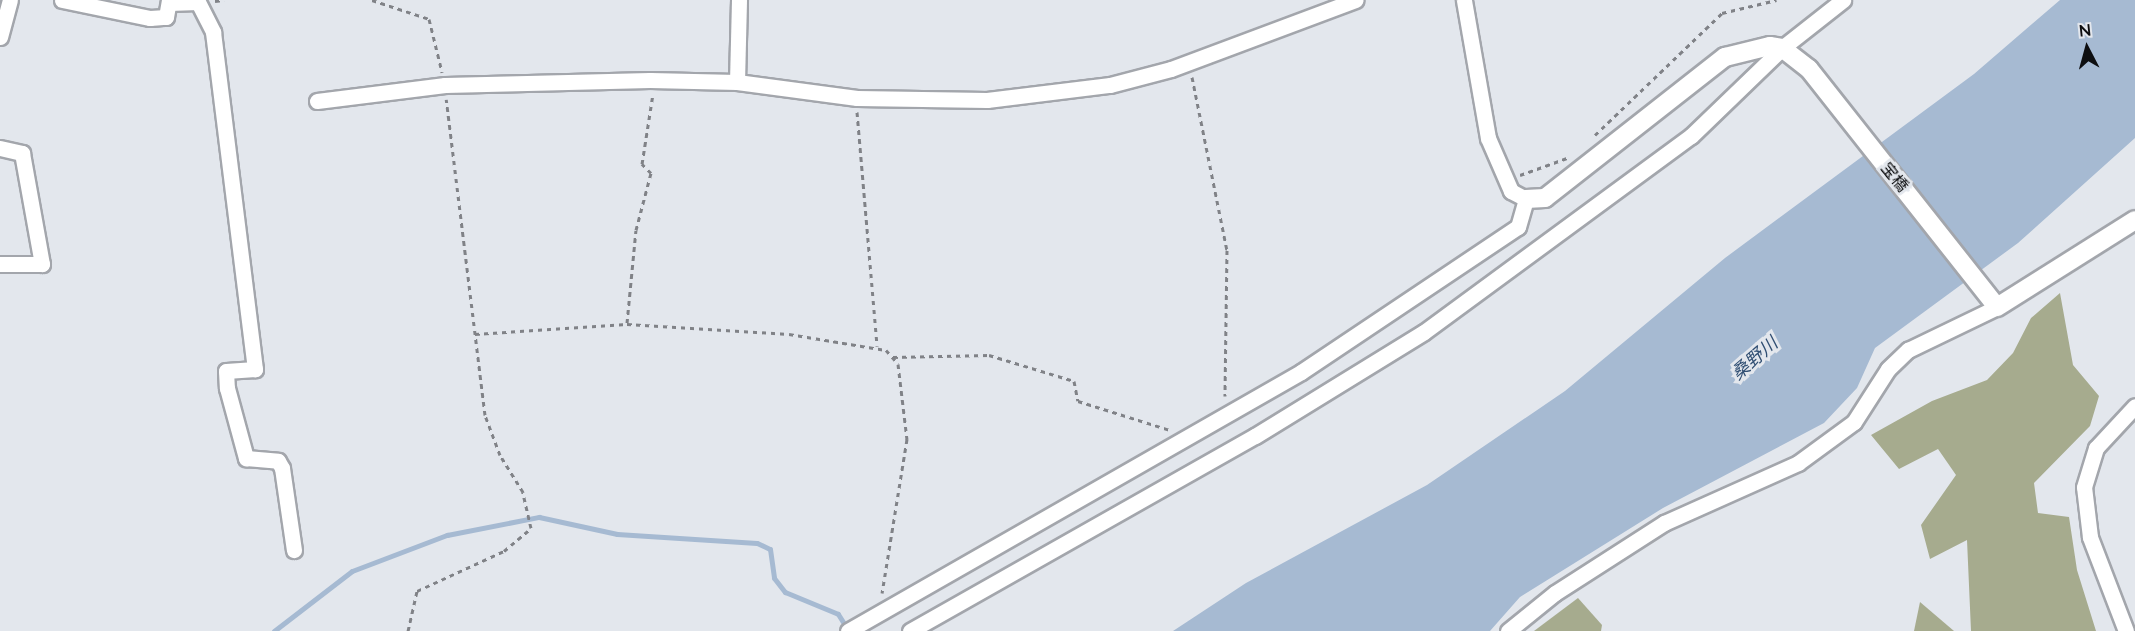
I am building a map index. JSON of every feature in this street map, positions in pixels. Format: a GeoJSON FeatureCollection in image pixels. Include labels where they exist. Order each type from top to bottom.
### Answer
{"type":"FeatureCollection","features":[{"type":"Feature","properties":{"kind":"street"},"geometry":{"type":"LineString","coordinates":[[0,37],[9,0]]}},
{"type":"Feature","properties":{"kind":"street"},"geometry":{"type":"LineString","coordinates":[[62,0],[150,18],[166,17],[169,2],[198,2],[213,32],[255,369],[226,371],[227,388],[246,458],[278,461],[282,468],[294,550]]}},
{"type":"Feature","properties":{"kind":"street"},"geometry":{"type":"LineString","coordinates":[[737,82],[739,0]]}},
{"type":"Feature","properties":{"kind":"street"},"geometry":{"type":"LineString","coordinates":[[317,101],[445,85],[650,80],[737,82],[856,98],[987,100],[1049,94],[1110,85],[1190,60],[1356,0]]}},
{"type":"Feature","properties":{"kind":"street"},"geometry":{"type":"LineString","coordinates":[[1464,0],[1475,86],[1511,191],[1527,199],[1545,198],[1725,57],[1751,47],[1782,48]]}},
{"type":"Feature","properties":{"kind":"street"},"geometry":{"type":"LineString","coordinates":[[910,631],[1255,436],[1424,332],[1691,136],[1782,48],[1843,0]]}},
{"type":"Feature","properties":{"kind":"street","name":"宝橋"},"geometry":{"type":"LineString","coordinates":[[1782,48],[1809,69],[1997,307]]}},
{"type":"Feature","properties":{"kind":"street"},"geometry":{"type":"LineString","coordinates":[[0,148],[22,153],[42,264],[0,264]]}},
{"type":"Feature","properties":{"kind":"street"},"geometry":{"type":"LineString","coordinates":[[848,631],[1225,416],[1374,327],[1518,227],[1527,199]]}},
{"type":"Feature","properties":{"kind":"street"},"geometry":{"type":"LineString","coordinates":[[1508,631],[1555,593],[1664,523],[1798,463],[1854,422],[1888,369],[1908,350],[1997,307],[2135,220]]}},
{"type":"Feature","properties":{"kind":"street"},"geometry":{"type":"LineString","coordinates":[[2126,631],[2090,537],[2084,488],[2096,448],[2135,406]]}},
{"type":"Feature","properties":{"kind":"path"},"geometry":{"type":"LineString","coordinates":[[372,0],[429,19],[445,85],[485,415],[500,455],[523,492],[531,528],[504,551],[417,591],[408,631]]}},
{"type":"Feature","properties":{"kind":"path"},"geometry":{"type":"LineString","coordinates":[[1591,138],[1722,13],[1776,0]]}},
{"type":"Feature","properties":{"kind":"path"},"geometry":{"type":"LineString","coordinates":[[1190,60],[1227,250],[1225,416]]}},
{"type":"Feature","properties":{"kind":"path"},"geometry":{"type":"LineString","coordinates":[[627,324],[636,230],[651,173],[642,164],[654,100],[650,80]]}},
{"type":"Feature","properties":{"kind":"path"},"geometry":{"type":"LineString","coordinates":[[856,98],[877,346]]}},
{"type":"Feature","properties":{"kind":"path"},"geometry":{"type":"LineString","coordinates":[[1507,181],[1575,152]]}},
{"type":"Feature","properties":{"kind":"path"},"geometry":{"type":"LineString","coordinates":[[475,334],[627,324],[877,346],[893,357],[989,355],[1074,381],[1078,401],[1190,436]]}},
{"type":"Feature","properties":{"kind":"path"},"geometry":{"type":"LineString","coordinates":[[887,610],[882,594],[907,439],[906,400],[893,357]]}},
{"type":"Feature","properties":{"kind":"green space"},"geometry":{"type":"Polygon","coordinates":[[[2060,293],[2073,365],[2099,396],[2090,426],[2034,483],[2038,513],[2069,517],[2077,570],[2096,631],[1971,631],[1967,540],[1930,559],[1921,525],[1956,475],[1938,449],[1899,469],[1871,435],[1932,401],[1987,380],[2013,353],[2031,318],[2060,293]]]}},
{"type":"Feature","properties":{"kind":"green space"},"geometry":{"type":"Polygon","coordinates":[[[1578,598],[1602,625],[1601,631],[1534,631],[1578,598]]]}},
{"type":"Feature","properties":{"kind":"green space"},"geometry":{"type":"Polygon","coordinates":[[[1920,602],[1954,631],[1914,631],[1920,602]]]}},
{"type":"Feature","properties":{"kind":"water","name":"桑野川"},"geometry":{"type":"Polygon","coordinates":[[[2060,0],[2135,0],[2135,138],[2018,243],[1875,348],[1857,388],[1824,423],[1663,508],[1520,597],[1490,631],[1173,631],[1246,583],[1427,485],[1565,391],[1725,258],[1974,74],[2060,0]]]}},
{"type":"Feature","properties":{"kind":"waterway"},"geometry":{"type":"LineString","coordinates":[[274,631],[352,571],[447,535],[539,517],[617,534],[757,543],[770,549],[774,578],[785,592],[838,614],[848,630]]}}]}
